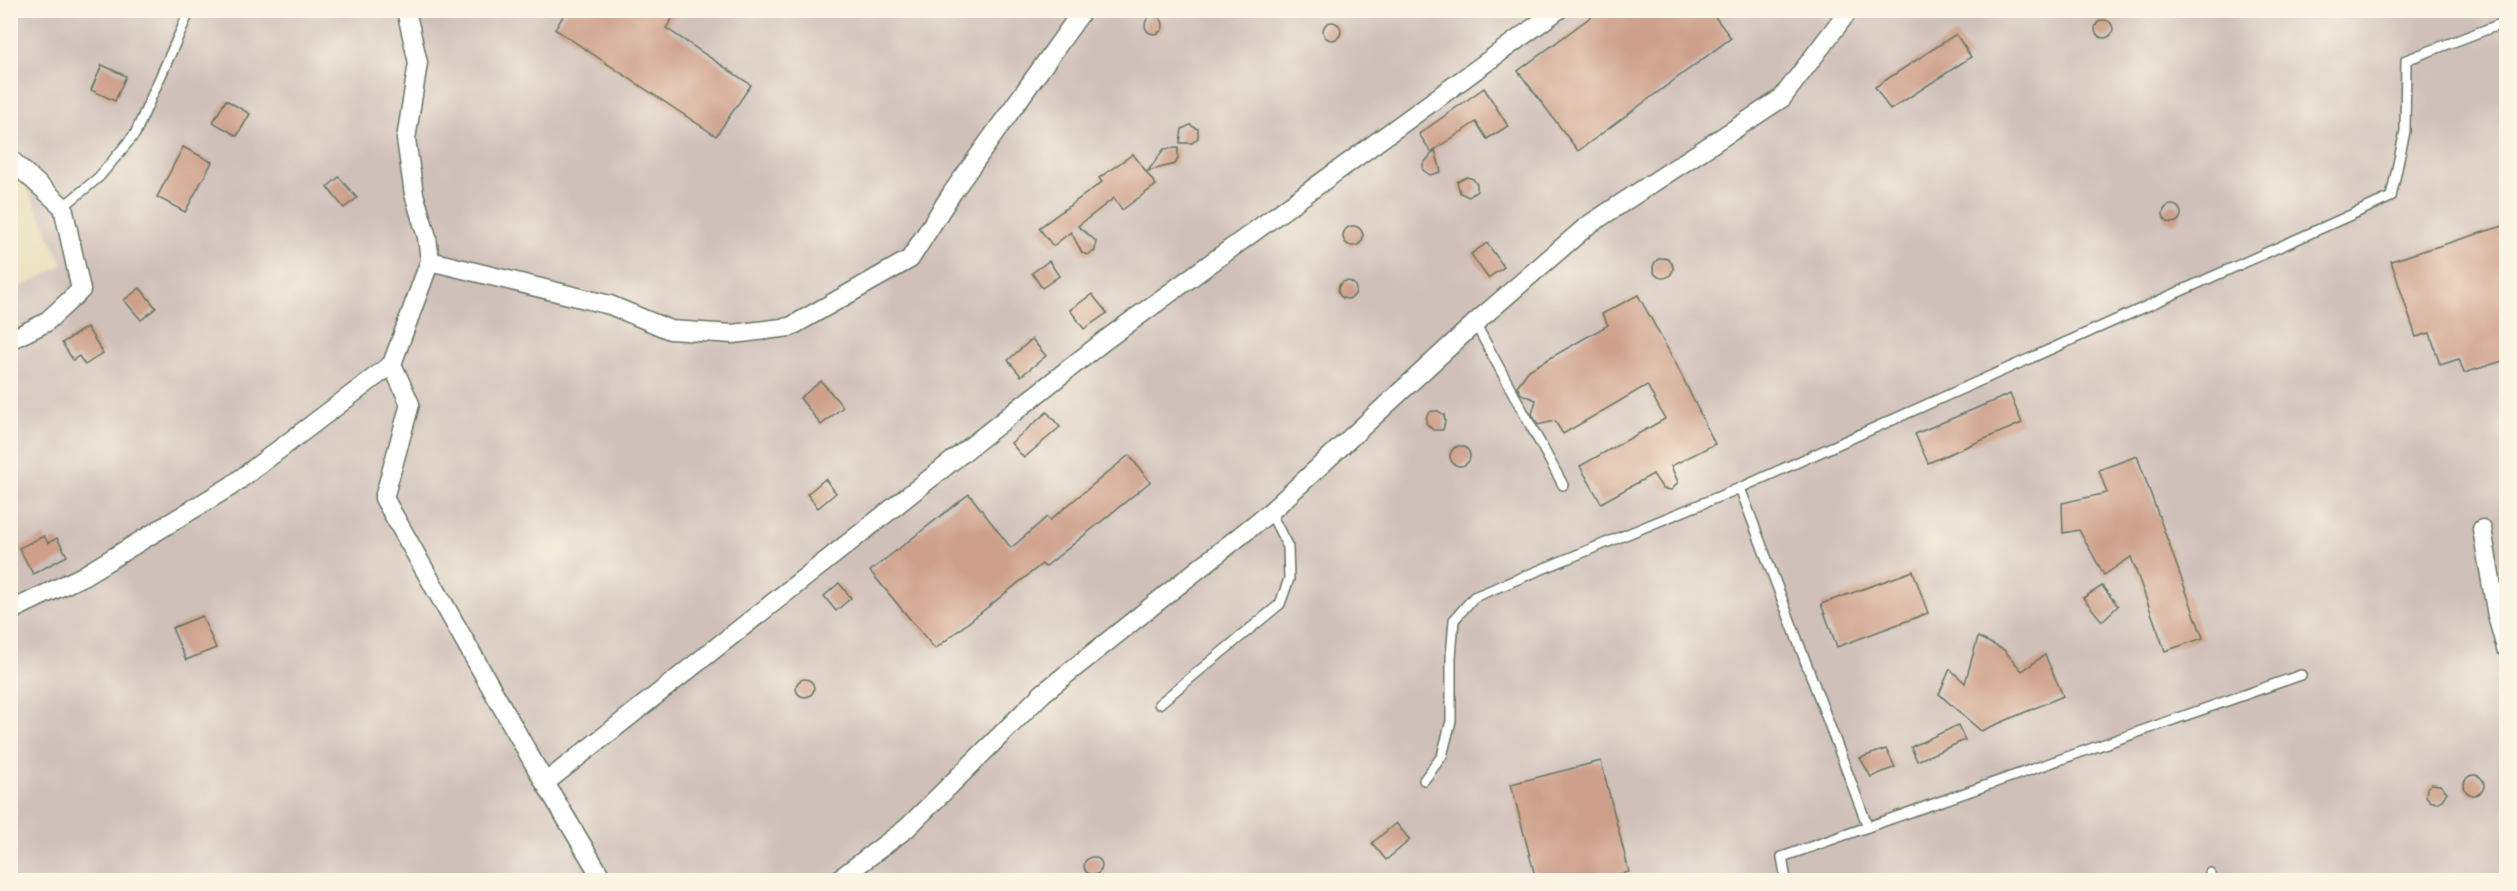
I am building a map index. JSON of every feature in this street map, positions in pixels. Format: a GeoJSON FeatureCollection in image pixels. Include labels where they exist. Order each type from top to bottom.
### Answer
{"type":"FeatureCollection","features":[{"type":"Feature","properties":{"kind":"street"},"geometry":{"type":"LineString","coordinates":[[10,611],[83,576],[231,486],[392,363],[430,261],[427,237],[414,194],[406,139],[417,63],[406,10]]}},
{"type":"Feature","properties":{"kind":"street"},"geometry":{"type":"LineString","coordinates":[[430,261],[610,305],[670,330],[733,334],[790,327],[910,259],[952,193],[1083,10]]}},
{"type":"Feature","properties":{"kind":"street"},"geometry":{"type":"LineString","coordinates":[[545,783],[1104,341],[1558,10]]}},
{"type":"Feature","properties":{"kind":"street"},"geometry":{"type":"LineString","coordinates":[[838,880],[907,828],[1042,693],[1270,512],[1475,323],[1587,226],[1782,98],[1849,10]]}},
{"type":"Feature","properties":{"kind":"street"},"geometry":{"type":"LineString","coordinates":[[10,159],[63,207],[81,290],[45,323],[10,340]]}},
{"type":"Feature","properties":{"kind":"street"},"geometry":{"type":"LineString","coordinates":[[392,363],[410,404],[384,498],[545,783],[603,880]]}},
{"type":"Feature","properties":{"kind":"street"},"geometry":{"type":"LineString","coordinates":[[2482,529],[2497,616],[2506,648]]}},
{"type":"Feature","properties":{"kind":"lane"},"geometry":{"type":"LineString","coordinates":[[63,207],[99,177],[135,134],[190,10]]}},
{"type":"Feature","properties":{"kind":"lane"},"geometry":{"type":"LineString","coordinates":[[1424,780],[1442,756],[1451,721],[1451,657],[1454,620],[1474,597],[1740,488],[2391,196],[2405,131],[2406,60],[2506,22]]}},
{"type":"Feature","properties":{"kind":"lane"},"geometry":{"type":"LineString","coordinates":[[1475,323],[1563,485]]}},
{"type":"Feature","properties":{"kind":"lane"},"geometry":{"type":"LineString","coordinates":[[1740,488],[1868,827]]}},
{"type":"Feature","properties":{"kind":"lane"},"geometry":{"type":"LineString","coordinates":[[1159,704],[1280,604],[1289,579],[1288,547],[1270,512]]}},
{"type":"Feature","properties":{"kind":"lane"},"geometry":{"type":"LineString","coordinates":[[1786,880],[1782,857],[2301,675]]}},
{"type":"Feature","properties":{"kind":"shaded area"},"geometry":{"type":"Polygon","coordinates":[[[10,11],[2506,11],[2506,880],[11,880],[11,292],[63,265],[11,154],[10,11]]]}},
{"type":"Feature","properties":{"kind":"building"},"geometry":{"type":"Polygon","coordinates":[[[567,10],[678,10],[666,28],[751,85],[716,136],[555,29],[567,10]]]}},
{"type":"Feature","properties":{"kind":"building"},"geometry":{"type":"Polygon","coordinates":[[[1600,10],[1710,10],[1731,38],[1578,151],[1518,71],[1600,10]]]}},
{"type":"Feature","properties":{"kind":"building"},"geometry":{"type":"Polygon","coordinates":[[[1154,16],[1162,21],[1163,25],[1158,33],[1154,34],[1146,29],[1145,25],[1150,17],[1154,16]]]}},
{"type":"Feature","properties":{"kind":"building"},"geometry":{"type":"Polygon","coordinates":[[[2104,20],[2110,23],[2113,29],[2110,35],[2104,38],[2098,35],[2095,29],[2098,23],[2104,20]]]}},
{"type":"Feature","properties":{"kind":"building"},"geometry":{"type":"Polygon","coordinates":[[[1332,22],[1338,25],[1341,31],[1338,37],[1332,40],[1326,37],[1323,31],[1326,25],[1332,22]]]}},
{"type":"Feature","properties":{"kind":"building"},"geometry":{"type":"Polygon","coordinates":[[[1956,34],[1971,57],[1890,110],[1875,87],[1956,34]]]}},
{"type":"Feature","properties":{"kind":"building"},"geometry":{"type":"Polygon","coordinates":[[[102,65],[126,76],[115,101],[91,90],[102,65]]]}},
{"type":"Feature","properties":{"kind":"building"},"geometry":{"type":"Polygon","coordinates":[[[1484,88],[1508,126],[1487,139],[1476,122],[1431,152],[1419,134],[1484,88]]]}},
{"type":"Feature","properties":{"kind":"building"},"geometry":{"type":"Polygon","coordinates":[[[226,100],[250,114],[237,136],[213,122],[226,100]]]}},
{"type":"Feature","properties":{"kind":"building"},"geometry":{"type":"Polygon","coordinates":[[[1190,125],[1198,129],[1198,138],[1192,143],[1180,143],[1182,129],[1190,125]]]}},
{"type":"Feature","properties":{"kind":"building"},"geometry":{"type":"Polygon","coordinates":[[[183,147],[212,162],[185,212],[157,197],[183,147]]]}},
{"type":"Feature","properties":{"kind":"building"},"geometry":{"type":"Polygon","coordinates":[[[1178,148],[1178,159],[1175,164],[1148,171],[1164,149],[1178,148]]]}},
{"type":"Feature","properties":{"kind":"building"},"geometry":{"type":"Polygon","coordinates":[[[1435,150],[1441,172],[1430,175],[1423,170],[1423,164],[1435,150]]]}},
{"type":"Feature","properties":{"kind":"building"},"geometry":{"type":"Polygon","coordinates":[[[1133,154],[1156,185],[1122,210],[1114,198],[1078,226],[1096,241],[1095,251],[1087,255],[1082,253],[1071,232],[1053,246],[1039,228],[1102,182],[1099,178],[1133,154]]]}},
{"type":"Feature","properties":{"kind":"building"},"geometry":{"type":"Polygon","coordinates":[[[339,177],[357,198],[344,208],[327,187],[339,177]]]}},
{"type":"Feature","properties":{"kind":"building"},"geometry":{"type":"Polygon","coordinates":[[[1467,177],[1473,179],[1477,184],[1477,191],[1469,197],[1460,193],[1457,182],[1467,177]]]}},
{"type":"Feature","properties":{"kind":"building"},"geometry":{"type":"Polygon","coordinates":[[[2172,205],[2178,208],[2181,214],[2178,220],[2172,223],[2166,220],[2163,214],[2166,208],[2172,205]]]}},
{"type":"Feature","properties":{"kind":"building"},"geometry":{"type":"Polygon","coordinates":[[[2506,225],[2506,360],[2464,373],[2459,359],[2440,365],[2430,333],[2416,337],[2391,261],[2506,225]]]}},
{"type":"Feature","properties":{"kind":"building"},"geometry":{"type":"Polygon","coordinates":[[[1353,226],[1360,229],[1363,236],[1360,243],[1353,246],[1346,243],[1343,236],[1346,229],[1353,226]]]}},
{"type":"Feature","properties":{"kind":"building"},"geometry":{"type":"Polygon","coordinates":[[[1487,243],[1504,267],[1488,278],[1471,254],[1487,243]]]}},
{"type":"Feature","properties":{"kind":"building"},"geometry":{"type":"Polygon","coordinates":[[[1663,258],[1670,261],[1673,268],[1670,275],[1663,278],[1656,275],[1653,268],[1656,261],[1663,258]]]}},
{"type":"Feature","properties":{"kind":"building"},"geometry":{"type":"Polygon","coordinates":[[[1049,261],[1059,276],[1042,288],[1032,273],[1049,261]]]}},
{"type":"Feature","properties":{"kind":"building"},"geometry":{"type":"Polygon","coordinates":[[[1347,281],[1353,284],[1356,290],[1353,296],[1347,299],[1341,296],[1338,290],[1341,284],[1347,281]]]}},
{"type":"Feature","properties":{"kind":"building"},"geometry":{"type":"Polygon","coordinates":[[[140,288],[156,308],[141,320],[124,300],[140,288]]]}},
{"type":"Feature","properties":{"kind":"building"},"geometry":{"type":"Polygon","coordinates":[[[1092,294],[1107,313],[1084,329],[1070,310],[1092,294]]]}},
{"type":"Feature","properties":{"kind":"building"},"geometry":{"type":"Polygon","coordinates":[[[1638,295],[1676,364],[1715,444],[1671,466],[1678,482],[1672,490],[1663,489],[1653,474],[1601,503],[1580,466],[1665,419],[1647,385],[1563,434],[1555,421],[1538,425],[1532,414],[1536,400],[1521,394],[1517,386],[1529,370],[1608,325],[1602,314],[1638,295]]]}},
{"type":"Feature","properties":{"kind":"building"},"geometry":{"type":"Polygon","coordinates":[[[87,327],[103,353],[85,365],[79,356],[73,360],[62,343],[87,327]]]}},
{"type":"Feature","properties":{"kind":"building"},"geometry":{"type":"Polygon","coordinates":[[[1032,339],[1046,356],[1021,376],[1008,360],[1032,339]]]}},
{"type":"Feature","properties":{"kind":"building"},"geometry":{"type":"Polygon","coordinates":[[[821,381],[843,407],[821,425],[800,398],[821,381]]]}},
{"type":"Feature","properties":{"kind":"building"},"geometry":{"type":"Polygon","coordinates":[[[2010,394],[2022,423],[1928,463],[1915,434],[2010,394]]]}},
{"type":"Feature","properties":{"kind":"building"},"geometry":{"type":"Polygon","coordinates":[[[1432,411],[1438,411],[1444,415],[1443,430],[1433,430],[1426,423],[1427,415],[1432,411]]]}},
{"type":"Feature","properties":{"kind":"building"},"geometry":{"type":"Polygon","coordinates":[[[1047,412],[1060,427],[1024,458],[1011,443],[1047,412]]]}},
{"type":"Feature","properties":{"kind":"building"},"geometry":{"type":"Polygon","coordinates":[[[1460,446],[1467,449],[1470,456],[1467,463],[1460,466],[1453,463],[1450,456],[1453,449],[1460,446]]]}},
{"type":"Feature","properties":{"kind":"building"},"geometry":{"type":"Polygon","coordinates":[[[1129,455],[1150,482],[1045,567],[1042,564],[935,649],[870,571],[969,494],[1011,548],[1047,517],[1050,520],[1129,455]]]}},
{"type":"Feature","properties":{"kind":"building"},"geometry":{"type":"Polygon","coordinates":[[[2137,456],[2203,638],[2165,651],[2131,557],[2104,575],[2079,530],[2063,533],[2062,503],[2107,493],[2099,470],[2137,456]]]}},
{"type":"Feature","properties":{"kind":"building"},"geometry":{"type":"Polygon","coordinates":[[[825,479],[836,493],[818,508],[807,494],[825,479]]]}},
{"type":"Feature","properties":{"kind":"building"},"geometry":{"type":"Polygon","coordinates":[[[44,536],[48,543],[57,538],[67,556],[33,574],[19,548],[44,536]]]}},
{"type":"Feature","properties":{"kind":"building"},"geometry":{"type":"Polygon","coordinates":[[[1913,571],[1928,613],[1837,647],[1821,604],[1913,571]]]}},
{"type":"Feature","properties":{"kind":"building"},"geometry":{"type":"Polygon","coordinates":[[[839,583],[851,598],[836,611],[824,596],[839,583]]]}},
{"type":"Feature","properties":{"kind":"building"},"geometry":{"type":"Polygon","coordinates":[[[2102,586],[2118,606],[2102,621],[2083,598],[2102,586]]]}},
{"type":"Feature","properties":{"kind":"building"},"geometry":{"type":"Polygon","coordinates":[[[202,616],[216,648],[186,660],[172,628],[202,616]]]}},
{"type":"Feature","properties":{"kind":"building"},"geometry":{"type":"Polygon","coordinates":[[[1978,637],[2004,650],[2022,671],[2045,655],[2063,696],[1981,731],[1939,694],[1950,669],[1965,683],[1978,637]]]}},
{"type":"Feature","properties":{"kind":"building"},"geometry":{"type":"Polygon","coordinates":[[[805,679],[811,682],[814,688],[811,694],[805,697],[799,694],[796,688],[799,682],[805,679]]]}},
{"type":"Feature","properties":{"kind":"building"},"geometry":{"type":"Polygon","coordinates":[[[1958,725],[1965,740],[1917,761],[1911,747],[1958,725]]]}},
{"type":"Feature","properties":{"kind":"building"},"geometry":{"type":"Polygon","coordinates":[[[1886,749],[1895,767],[1871,777],[1860,758],[1886,749]]]}},
{"type":"Feature","properties":{"kind":"building"},"geometry":{"type":"Polygon","coordinates":[[[1601,761],[1629,872],[1597,880],[1536,880],[1511,784],[1601,761]]]}},
{"type":"Feature","properties":{"kind":"building"},"geometry":{"type":"Polygon","coordinates":[[[2474,775],[2481,778],[2484,785],[2481,792],[2474,795],[2467,792],[2464,785],[2467,778],[2474,775]]]}},
{"type":"Feature","properties":{"kind":"building"},"geometry":{"type":"Polygon","coordinates":[[[2431,784],[2440,785],[2447,792],[2442,800],[2436,803],[2430,801],[2426,796],[2427,788],[2431,784]]]}},
{"type":"Feature","properties":{"kind":"building"},"geometry":{"type":"Polygon","coordinates":[[[1396,823],[1410,840],[1386,860],[1372,843],[1396,823]]]}},
{"type":"Feature","properties":{"kind":"building"},"geometry":{"type":"Polygon","coordinates":[[[1093,857],[1101,862],[1102,866],[1097,874],[1093,875],[1085,870],[1084,866],[1089,858],[1093,857]]]}}]}
